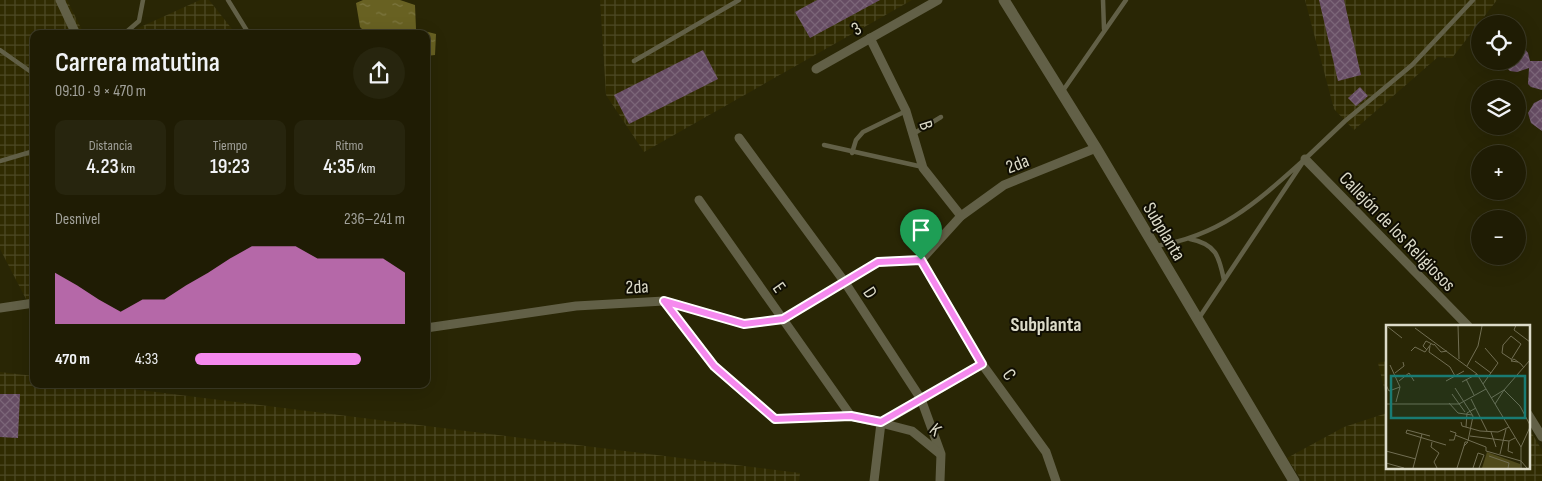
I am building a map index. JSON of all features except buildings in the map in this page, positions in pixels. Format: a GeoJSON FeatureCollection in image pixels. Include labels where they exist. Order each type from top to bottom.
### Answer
{"type":"FeatureCollection","features":[{"type":"Feature","properties":{"kind":"street"},"geometry":{"type":"LineString","coordinates":[[60,0],[74,30]]}},
{"type":"Feature","properties":{"kind":"street","name":"3"},"geometry":{"type":"LineString","coordinates":[[816,69],[938,0]]}},
{"type":"Feature","properties":{"kind":"street","name":"Subplanta"},"geometry":{"type":"LineString","coordinates":[[1004,0],[1096,148],[1294,481]]}},
{"type":"Feature","properties":{"kind":"street","name":"B"},"geometry":{"type":"LineString","coordinates":[[870,38],[906,111],[923,168],[961,216]]}},
{"type":"Feature","properties":{"kind":"street","name":"D"},"geometry":{"type":"LineString","coordinates":[[739,138],[844,281],[921,400],[941,454],[940,481]]}},
{"type":"Feature","properties":{"kind":"street","name":"2da"},"geometry":{"type":"LineString","coordinates":[[430,327],[576,306],[664,301],[744,324],[783,319],[878,262],[921,260],[961,216],[1004,185],[1096,148]]}},
{"type":"Feature","properties":{"kind":"street","name":"Callejón de los Religiosos"},"geometry":{"type":"LineString","coordinates":[[1305,159],[1467,325]]}},
{"type":"Feature","properties":{"kind":"street","name":"E"},"geometry":{"type":"LineString","coordinates":[[699,200],[851,416]]}},
{"type":"Feature","properties":{"kind":"street","name":"C"},"geometry":{"type":"LineString","coordinates":[[921,260],[982,364],[1046,452],[1056,481]]}},
{"type":"Feature","properties":{"kind":"street","name":"K"},"geometry":{"type":"LineString","coordinates":[[664,301],[714,366],[775,419],[851,416],[881,422],[912,431],[941,454]]}},
{"type":"Feature","properties":{"kind":"street"},"geometry":{"type":"LineString","coordinates":[[0,308],[30,304]]}},
{"type":"Feature","properties":{"kind":"street","name":"K"},"geometry":{"type":"LineString","coordinates":[[881,422],[982,364]]}},
{"type":"Feature","properties":{"kind":"street"},"geometry":{"type":"LineString","coordinates":[[1530,417],[1542,437]]}},
{"type":"Feature","properties":{"kind":"street"},"geometry":{"type":"LineString","coordinates":[[874,481],[881,422]]}},
{"type":"Feature","properties":{"kind":"lane"},"geometry":{"type":"LineString","coordinates":[[129,30],[139,21],[143,0]]}},
{"type":"Feature","properties":{"kind":"lane"},"geometry":{"type":"LineString","coordinates":[[228,0],[247,30]]}},
{"type":"Feature","properties":{"kind":"lane"},"geometry":{"type":"LineString","coordinates":[[634,61],[739,0]]}},
{"type":"Feature","properties":{"kind":"lane"},"geometry":{"type":"LineString","coordinates":[[1103,0],[1104,31]]}},
{"type":"Feature","properties":{"kind":"lane"},"geometry":{"type":"LineString","coordinates":[[1062,93],[1126,0]]}},
{"type":"Feature","properties":{"kind":"lane"},"geometry":{"type":"LineString","coordinates":[[1154,246],[1177,243],[1205,233],[1225,223],[1259,200],[1345,121],[1412,65],[1473,0]]}},
{"type":"Feature","properties":{"kind":"lane"},"geometry":{"type":"LineString","coordinates":[[0,50],[30,71]]}},
{"type":"Feature","properties":{"kind":"lane"},"geometry":{"type":"LineString","coordinates":[[852,153],[856,140],[863,132],[906,111]]}},
{"type":"Feature","properties":{"kind":"lane"},"geometry":{"type":"LineString","coordinates":[[913,134],[941,117]]}},
{"type":"Feature","properties":{"kind":"lane"},"geometry":{"type":"LineString","coordinates":[[824,145],[923,168]]}},
{"type":"Feature","properties":{"kind":"lane"},"geometry":{"type":"LineString","coordinates":[[0,161],[30,152]]}},
{"type":"Feature","properties":{"kind":"lane"},"geometry":{"type":"LineString","coordinates":[[1198,319],[1305,159]]}},
{"type":"Feature","properties":{"kind":"lane"},"geometry":{"type":"LineString","coordinates":[[1188,239],[1204,242],[1213,250],[1220,262],[1224,280]]}},
{"type":"Feature","properties":{"kind":"shaded area"},"geometry":{"type":"Polygon","coordinates":[[[0,0],[67,0],[82,30],[30,30],[30,299],[27,301],[0,249],[0,0]]]}},
{"type":"Feature","properties":{"kind":"shaded area"},"geometry":{"type":"Polygon","coordinates":[[[200,0],[209,0],[233,30],[134,30],[200,0]]]}},
{"type":"Feature","properties":{"kind":"shaded area"},"geometry":{"type":"Polygon","coordinates":[[[600,0],[912,0],[644,152],[606,95],[600,0]]]}},
{"type":"Feature","properties":{"kind":"shaded area"},"geometry":{"type":"Polygon","coordinates":[[[1305,0],[1497,0],[1485,15],[1471,15],[1471,34],[1452,58],[1438,57],[1354,130],[1334,109],[1305,0]]]}},
{"type":"Feature","properties":{"kind":"shaded area"},"geometry":{"type":"Polygon","coordinates":[[[1386,361],[1386,396],[1378,363],[1386,361]]]}},
{"type":"Feature","properties":{"kind":"shaded area"},"geometry":{"type":"Polygon","coordinates":[[[0,372],[30,376],[30,388],[124,388],[800,473],[799,481],[0,481],[0,372]]]}},
{"type":"Feature","properties":{"kind":"shaded area"},"geometry":{"type":"Polygon","coordinates":[[[1386,413],[1386,468],[1530,468],[1530,430],[1542,450],[1542,481],[1302,481],[1287,458],[1344,427],[1386,413]]]}},
{"type":"Feature","properties":{"kind":"water"},"geometry":{"type":"Polygon","coordinates":[[[363,0],[400,0],[415,5],[416,29],[420,30],[363,30],[360,27],[356,3],[363,0]]]}},
{"type":"Feature","properties":{"kind":"water"},"geometry":{"type":"Polygon","coordinates":[[[430,32],[436,34],[435,55],[430,56],[430,32]]]}},
{"type":"Feature","properties":{"kind":"district","name":"Subplanta"},"geometry":{"type":"Point","coordinates":[1046,324]}},
{"type":"Feature","properties":{"kind":"route"},"geometry":{"type":"LineString","coordinates":[[921,260],[982,364],[881,422],[851,416],[775,419],[714,366],[664,301],[744,324],[783,319],[878,262],[921,260]]}}]}
